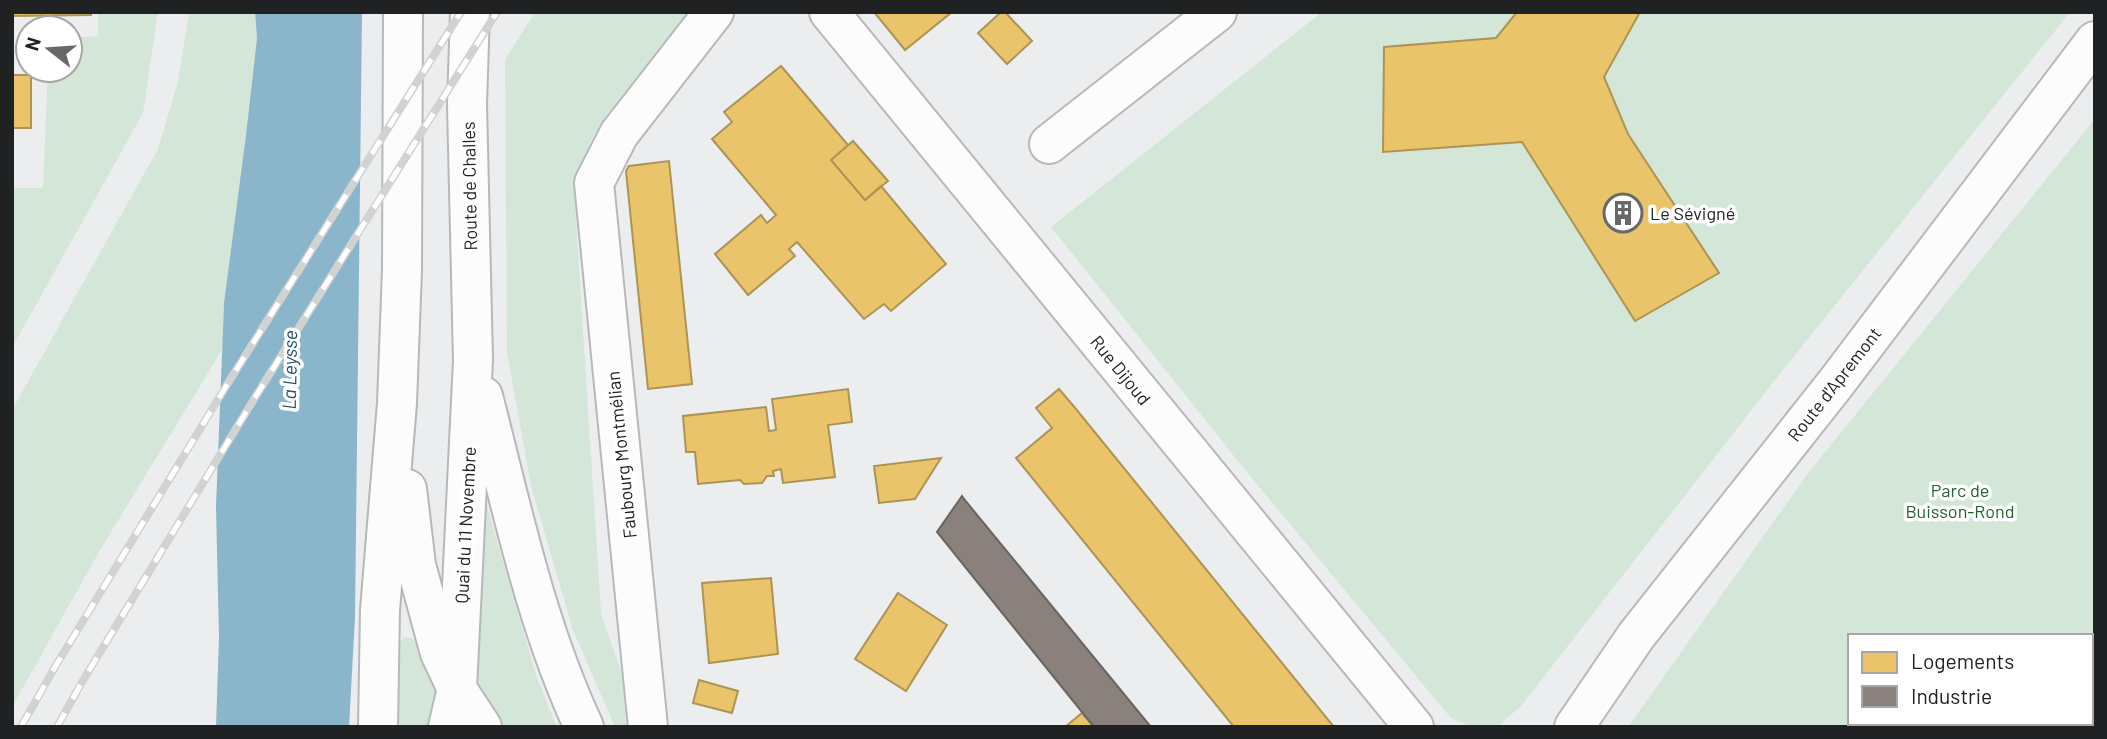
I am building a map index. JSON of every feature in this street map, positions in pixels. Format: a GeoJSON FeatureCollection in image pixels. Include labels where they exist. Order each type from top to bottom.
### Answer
{"type":"FeatureCollection","features":[{"type":"Feature","properties":{"kind":"main road","name":"Quai du 11 Novembre"},"geometry":{"type":"LineString","coordinates":[[378,727],[380,610],[397,403],[402,270],[403,12]]}},
{"type":"Feature","properties":{"kind":"main road","name":"Route de Challes"},"geometry":{"type":"LineString","coordinates":[[470,12],[467,104],[473,360]]}},
{"type":"Feature","properties":{"kind":"main road","name":"Faubourg Montmélian"},"geometry":{"type":"LineString","coordinates":[[648,727],[594,183],[619,134],[714,12]]}},
{"type":"Feature","properties":{"kind":"main road","name":"Rue Dijoud"},"geometry":{"type":"LineString","coordinates":[[829,12],[1414,727]]}},
{"type":"Feature","properties":{"kind":"main road"},"geometry":{"type":"LineString","coordinates":[[1049,144],[1217,12]]}},
{"type":"Feature","properties":{"kind":"main road","name":"Route d'Apremont"},"geometry":{"type":"LineString","coordinates":[[1574,727],[1636,636],[1836,383],[2095,41]]}},
{"type":"Feature","properties":{"kind":"main road","name":"Quai du 11 Novembre"},"geometry":{"type":"LineString","coordinates":[[447,727],[457,689],[473,360]]}},
{"type":"Feature","properties":{"kind":"main road"},"geometry":{"type":"LineString","coordinates":[[473,360],[540,615],[564,683],[584,727]]}},
{"type":"Feature","properties":{"kind":"main road","name":"Quai du 11 Novembre"},"geometry":{"type":"LineString","coordinates":[[397,403],[416,565],[440,653],[457,689]]}},
{"type":"Feature","properties":{"kind":"main road"},"geometry":{"type":"LineString","coordinates":[[457,689],[482,727]]}},
{"type":"Feature","properties":{"kind":"green space"},"geometry":{"type":"Polygon","coordinates":[[[98,12],[158,12],[143,113],[12,348],[12,188],[43,188],[47,84],[84,84],[84,37],[98,36],[98,12]]]}},
{"type":"Feature","properties":{"kind":"green space"},"geometry":{"type":"Polygon","coordinates":[[[189,12],[255,12],[257,38],[224,303],[222,350],[100,550],[12,707],[12,410],[158,149],[178,82],[189,12]]]}},
{"type":"Feature","properties":{"kind":"green space"},"geometry":{"type":"Polygon","coordinates":[[[535,12],[693,12],[669,37],[607,114],[591,140],[574,188],[601,614],[622,674],[626,727],[615,727],[573,630],[531,486],[507,352],[505,60],[535,12]]]}},
{"type":"Feature","properties":{"kind":"green space"},"geometry":{"type":"Polygon","coordinates":[[[1322,12],[2070,12],[1771,385],[1521,706],[1497,727],[1472,727],[1451,718],[1250,476],[1051,227],[1322,12]]]}},
{"type":"Feature","properties":{"kind":"green space","name":"Parc de Buisson-Rond"},"geometry":{"type":"Polygon","coordinates":[[[2095,119],[2095,727],[1628,727],[1809,472],[2095,119]]]}},
{"type":"Feature","properties":{"kind":"green space"},"geometry":{"type":"Polygon","coordinates":[[[484,496],[537,678],[557,727],[501,727],[487,711],[478,692],[484,496]]]}},
{"type":"Feature","properties":{"kind":"green space"},"geometry":{"type":"Polygon","coordinates":[[[404,637],[414,639],[439,699],[431,727],[394,727],[399,645],[404,637]]]}},
{"type":"Feature","properties":{"kind":"water","name":"La Leysse"},"geometry":{"type":"Polygon","coordinates":[[[255,12],[362,12],[355,617],[349,727],[216,727],[219,637],[216,507],[224,303],[257,38],[255,12]]]}},
{"type":"Feature","properties":{"kind":"building: Logements"},"geometry":{"type":"Polygon","coordinates":[[[12,12],[91,12],[91,15],[12,16],[12,12]]]}},
{"type":"Feature","properties":{"kind":"building: Logements"},"geometry":{"type":"Polygon","coordinates":[[[874,12],[952,12],[905,50],[874,12]]]}},
{"type":"Feature","properties":{"kind":"building: Logements"},"geometry":{"type":"Polygon","coordinates":[[[1001,12],[1005,12],[1032,41],[1007,64],[978,33],[1001,12]]]}},
{"type":"Feature","properties":{"kind":"building: Logements","name":"Le Sévigné"},"geometry":{"type":"Polygon","coordinates":[[[1517,12],[1640,12],[1604,77],[1628,134],[1719,273],[1635,321],[1522,142],[1383,152],[1384,47],[1496,38],[1517,12]]]}},
{"type":"Feature","properties":{"kind":"building: Logements"},"geometry":{"type":"Polygon","coordinates":[[[781,66],[848,145],[831,160],[865,200],[881,186],[946,264],[891,311],[884,304],[864,319],[797,242],[789,249],[795,256],[748,295],[715,254],[761,215],[767,223],[776,215],[712,139],[732,122],[724,112],[781,66]]]}},
{"type":"Feature","properties":{"kind":"building: Logements"},"geometry":{"type":"Polygon","coordinates":[[[14,75],[14,84],[31,84],[31,128],[12,128],[14,75]]]}},
{"type":"Feature","properties":{"kind":"building: Logements"},"geometry":{"type":"Polygon","coordinates":[[[853,141],[888,181],[865,200],[831,160],[853,141]]]}},
{"type":"Feature","properties":{"kind":"building: Logements"},"geometry":{"type":"Polygon","coordinates":[[[669,161],[692,384],[648,389],[626,171],[629,166],[669,161]]]}},
{"type":"Feature","properties":{"kind":"building: Logements"},"geometry":{"type":"Polygon","coordinates":[[[848,389],[852,422],[828,425],[835,477],[783,483],[781,469],[773,471],[774,476],[767,476],[762,483],[744,484],[740,480],[698,484],[695,452],[686,452],[683,416],[766,407],[769,431],[776,430],[772,399],[848,389]]]}},
{"type":"Feature","properties":{"kind":"building: Logements"},"geometry":{"type":"Polygon","coordinates":[[[1059,389],[1334,727],[1234,727],[1016,458],[1052,428],[1036,408],[1059,389]]]}},
{"type":"Feature","properties":{"kind":"building: Logements"},"geometry":{"type":"Polygon","coordinates":[[[941,458],[915,499],[879,503],[874,466],[941,458]]]}},
{"type":"Feature","properties":{"kind":"building: Logements"},"geometry":{"type":"Polygon","coordinates":[[[771,578],[778,654],[709,663],[702,583],[771,578]]]}},
{"type":"Feature","properties":{"kind":"building: Logements"},"geometry":{"type":"Polygon","coordinates":[[[898,593],[947,625],[906,691],[855,659],[898,593]]]}},
{"type":"Feature","properties":{"kind":"building: Logements"},"geometry":{"type":"Polygon","coordinates":[[[699,680],[738,691],[732,713],[693,703],[699,680]]]}},
{"type":"Feature","properties":{"kind":"building: Logements"},"geometry":{"type":"Polygon","coordinates":[[[1082,713],[1094,727],[1065,727],[1082,713]]]}},
{"type":"Feature","properties":{"kind":"building: Industrie"},"geometry":{"type":"Polygon","coordinates":[[[962,496],[1151,727],[1094,727],[937,532],[962,496]]]}},
{"type":"Feature","properties":{"kind":"railway"},"geometry":{"type":"LineString","coordinates":[[21,727],[228,383],[461,12]]}},
{"type":"Feature","properties":{"kind":"railway"},"geometry":{"type":"LineString","coordinates":[[57,727],[254,399],[497,12]]}},
{"type":"Feature","properties":{"kind":"place","name":"Le Sévigné"},"geometry":{"type":"Point","coordinates":[1623,213]}}]}
